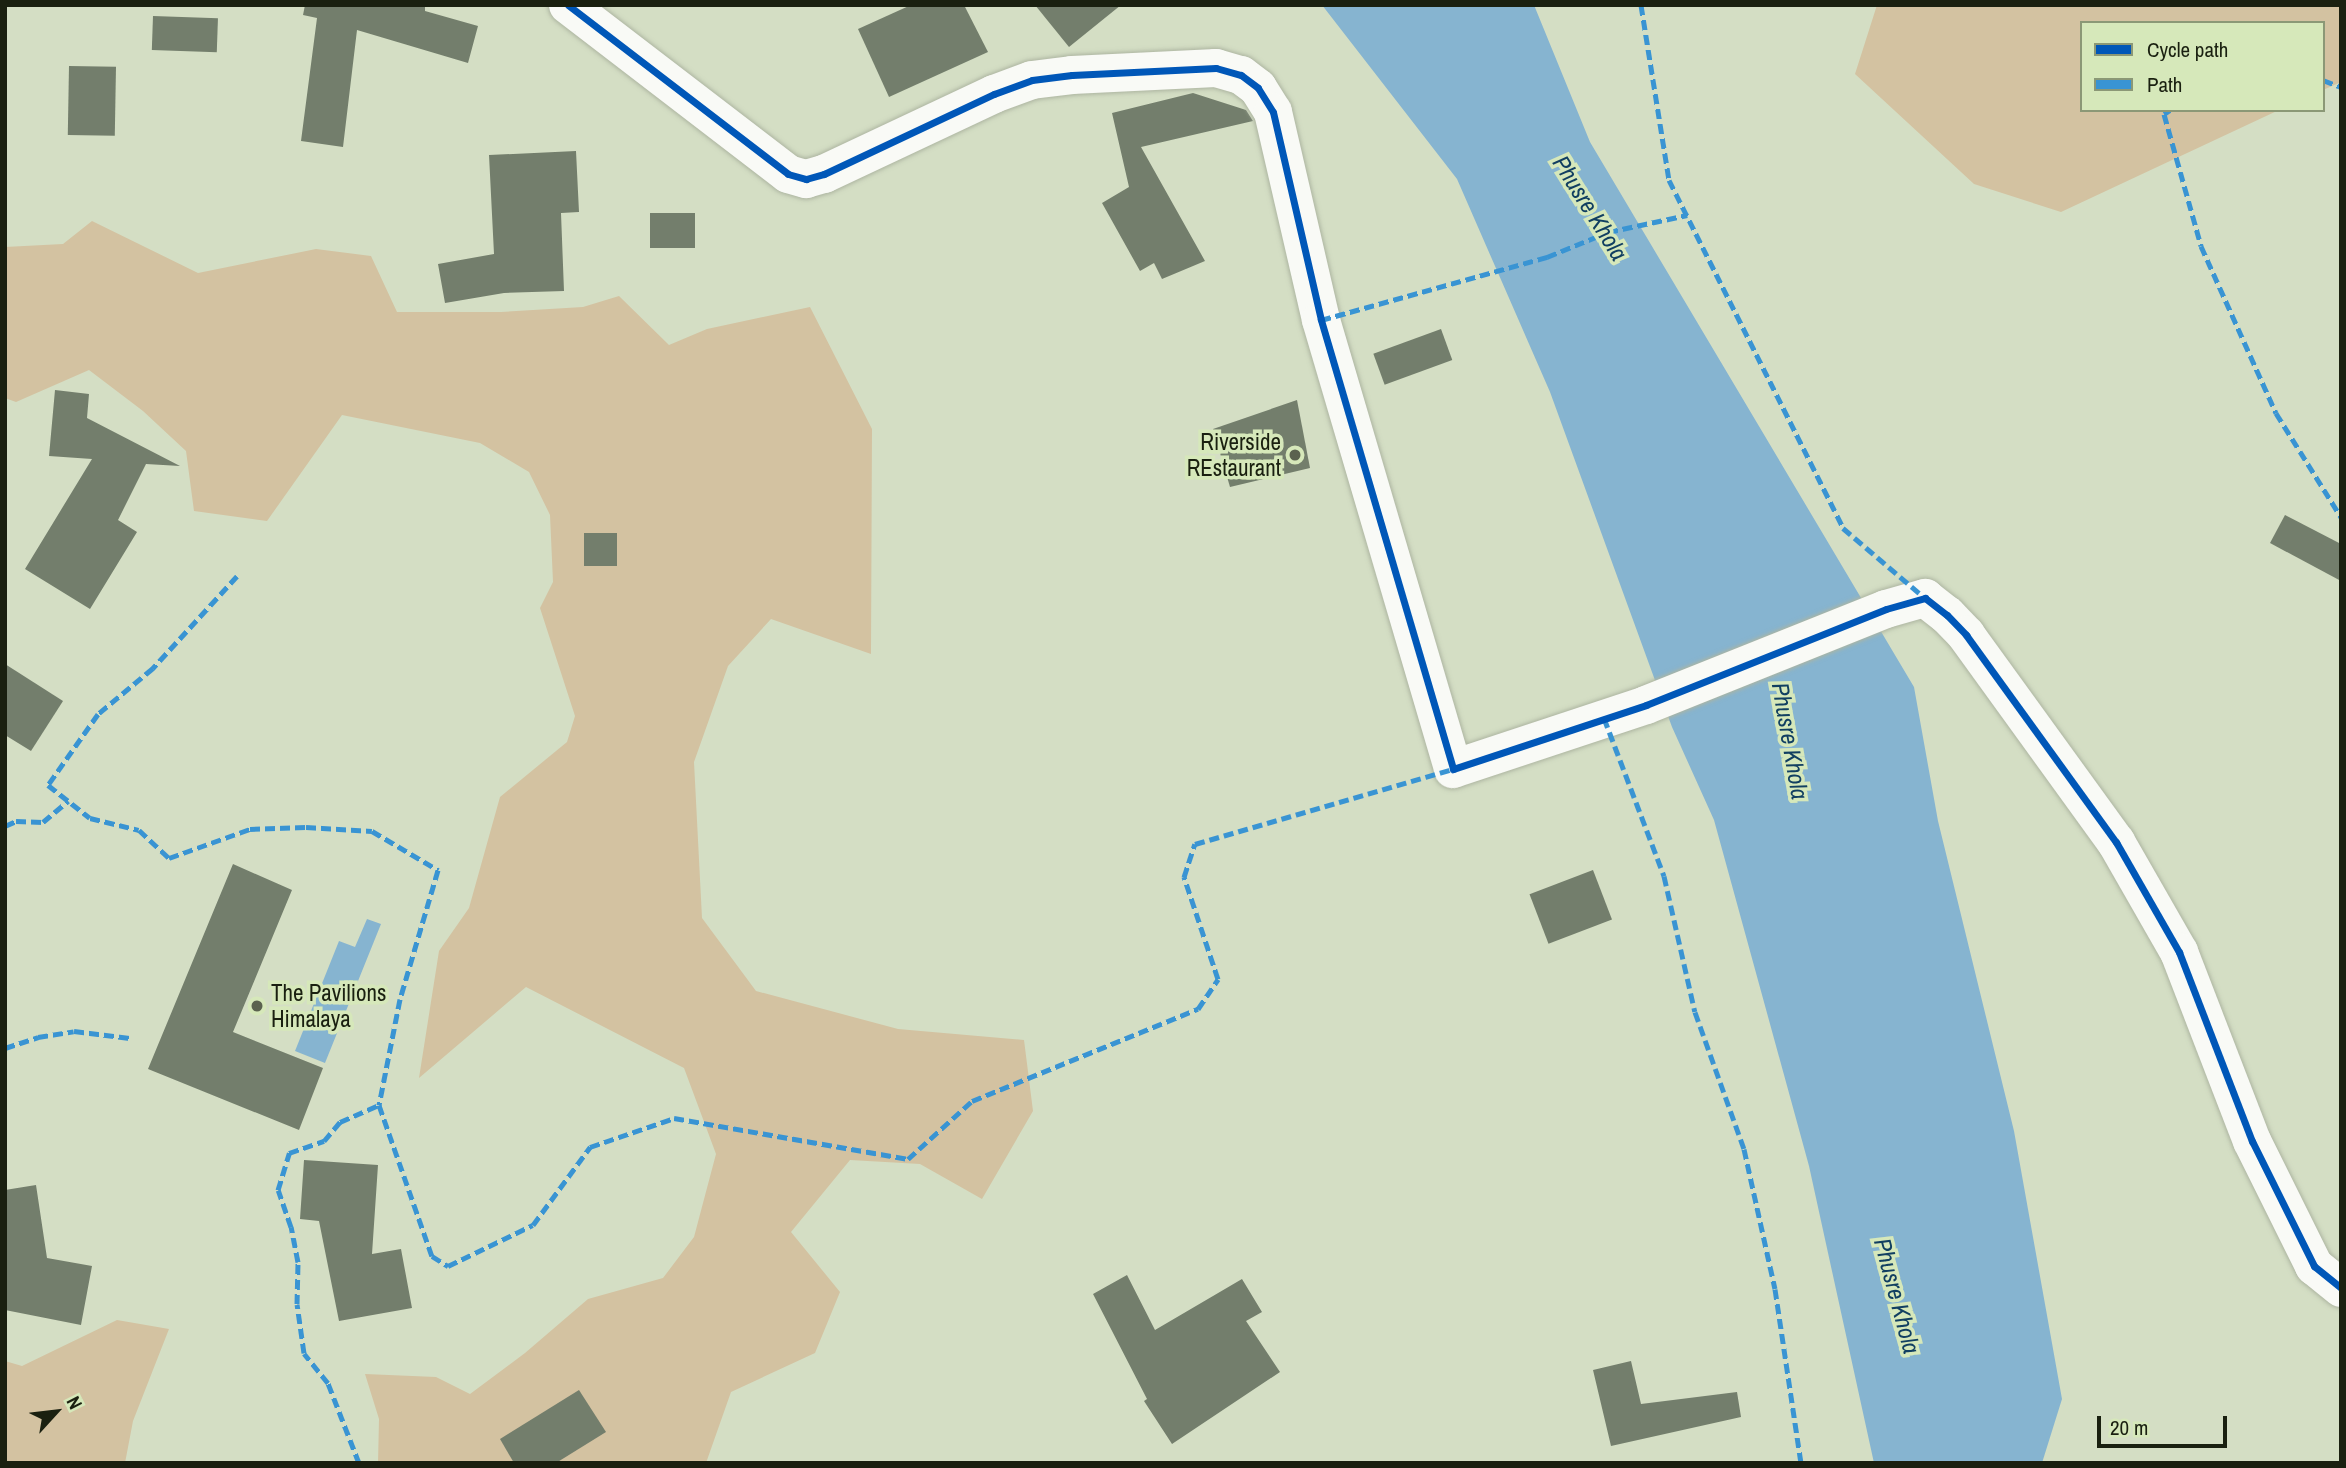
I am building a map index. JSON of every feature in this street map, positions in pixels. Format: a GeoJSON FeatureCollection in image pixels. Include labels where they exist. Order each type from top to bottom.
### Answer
{"type":"FeatureCollection","features":[{"type":"Feature","properties":{"kind":"street"},"geometry":{"type":"LineString","coordinates":[[568,5],[788,174],[806,179],[824,174],[994,94],[1032,80],[1072,75],[1216,68],[1241,75],[1258,88],[1273,112],[1321,320],[1453,769],[1646,705],[1886,610],[1925,598],[1947,615],[1966,635],[2116,842],[2179,952],[2252,1141],[2314,1265],[2341,1288]]}},
{"type":"Feature","properties":{"kind":"shaded area"},"geometry":{"type":"Polygon","coordinates":[[[1877,5],[2341,5],[2341,82],[2325,89],[2325,21],[2080,21],[2080,112],[2275,112],[2061,212],[1974,184],[1855,74],[1877,5]]]}},
{"type":"Feature","properties":{"kind":"shaded area"},"geometry":{"type":"Polygon","coordinates":[[[92,221],[198,273],[316,249],[371,256],[397,312],[501,312],[583,307],[619,296],[669,345],[707,329],[810,307],[872,429],[871,654],[771,619],[728,666],[694,762],[702,918],[756,991],[898,1029],[1024,1040],[1033,1111],[982,1199],[920,1164],[850,1160],[791,1232],[840,1292],[815,1353],[731,1392],[706,1463],[378,1463],[379,1419],[365,1374],[436,1377],[470,1394],[525,1353],[588,1299],[663,1278],[694,1237],[716,1154],[684,1068],[526,987],[419,1078],[439,951],[469,908],[500,797],[567,742],[575,716],[540,608],[553,582],[550,515],[529,472],[480,443],[342,415],[267,521],[194,511],[186,451],[143,411],[89,370],[16,402],[5,398],[5,247],[63,244],[92,221]]]}},
{"type":"Feature","properties":{"kind":"shaded area"},"geometry":{"type":"Polygon","coordinates":[[[117,1320],[169,1329],[133,1421],[125,1463],[5,1463],[5,1361],[22,1366],[117,1320]]]}},
{"type":"Feature","properties":{"kind":"water","name":"Phusre Khola"},"geometry":{"type":"Polygon","coordinates":[[[1322,5],[1534,5],[1590,142],[1914,687],[1938,821],[2014,1131],[2062,1399],[2042,1463],[1874,1463],[1809,1166],[1714,820],[1672,727],[1550,392],[1457,179],[1322,5]]]}},
{"type":"Feature","properties":{"kind":"water"},"geometry":{"type":"Polygon","coordinates":[[[367,919],[381,924],[325,1063],[295,1051],[339,941],[355,947],[367,919]]]}},
{"type":"Feature","properties":{"kind":"building"},"geometry":{"type":"Polygon","coordinates":[[[305,5],[425,5],[425,11],[478,26],[468,63],[357,30],[343,147],[301,141],[317,18],[303,15],[305,5]]]}},
{"type":"Feature","properties":{"kind":"building"},"geometry":{"type":"Polygon","coordinates":[[[911,5],[964,5],[988,52],[889,97],[858,29],[911,5]]]}},
{"type":"Feature","properties":{"kind":"building"},"geometry":{"type":"Polygon","coordinates":[[[1035,5],[1121,5],[1069,47],[1035,5]]]}},
{"type":"Feature","properties":{"kind":"building"},"geometry":{"type":"Polygon","coordinates":[[[153,16],[218,18],[217,52],[152,50],[153,16]]]}},
{"type":"Feature","properties":{"kind":"building"},"geometry":{"type":"Polygon","coordinates":[[[69,66],[116,67],[115,136],[68,135],[69,66]]]}},
{"type":"Feature","properties":{"kind":"building"},"geometry":{"type":"Polygon","coordinates":[[[1193,93],[1246,110],[1253,121],[1141,147],[1205,261],[1162,279],[1154,263],[1140,271],[1102,203],[1129,187],[1112,113],[1193,93]]]}},
{"type":"Feature","properties":{"kind":"building"},"geometry":{"type":"Polygon","coordinates":[[[576,151],[579,212],[561,213],[564,291],[504,293],[445,303],[438,264],[494,254],[489,155],[576,151]]]}},
{"type":"Feature","properties":{"kind":"building"},"geometry":{"type":"Polygon","coordinates":[[[650,213],[695,213],[695,248],[650,248],[650,213]]]}},
{"type":"Feature","properties":{"kind":"building"},"geometry":{"type":"Polygon","coordinates":[[[1441,329],[1452,360],[1385,385],[1373,354],[1441,329]]]}},
{"type":"Feature","properties":{"kind":"building"},"geometry":{"type":"Polygon","coordinates":[[[55,390],[89,394],[87,418],[180,466],[146,464],[118,520],[137,532],[90,609],[25,569],[92,459],[49,456],[55,390]]]}},
{"type":"Feature","properties":{"kind":"building"},"geometry":{"type":"Polygon","coordinates":[[[1297,400],[1310,468],[1230,487],[1213,429],[1297,400]]]}},
{"type":"Feature","properties":{"kind":"building"},"geometry":{"type":"Polygon","coordinates":[[[2285,515],[2341,544],[2341,581],[2270,543],[2285,515]]]}},
{"type":"Feature","properties":{"kind":"building"},"geometry":{"type":"Polygon","coordinates":[[[584,533],[617,533],[617,566],[584,566],[584,533]]]}},
{"type":"Feature","properties":{"kind":"building"},"geometry":{"type":"Polygon","coordinates":[[[5,664],[63,701],[31,751],[5,735],[5,664]]]}},
{"type":"Feature","properties":{"kind":"building"},"geometry":{"type":"Polygon","coordinates":[[[233,864],[292,890],[233,1032],[323,1068],[299,1130],[148,1069],[233,864]]]}},
{"type":"Feature","properties":{"kind":"building"},"geometry":{"type":"Polygon","coordinates":[[[1593,870],[1612,919],[1549,944],[1530,894],[1593,870]]]}},
{"type":"Feature","properties":{"kind":"building"},"geometry":{"type":"Polygon","coordinates":[[[304,1160],[378,1165],[372,1254],[401,1249],[412,1308],[339,1321],[319,1221],[300,1219],[304,1160]]]}},
{"type":"Feature","properties":{"kind":"building"},"geometry":{"type":"Polygon","coordinates":[[[36,1185],[47,1258],[92,1266],[81,1325],[5,1310],[5,1190],[36,1185]]]}},
{"type":"Feature","properties":{"kind":"building"},"geometry":{"type":"Polygon","coordinates":[[[1127,1275],[1155,1330],[1242,1279],[1262,1312],[1246,1321],[1280,1372],[1172,1444],[1144,1401],[1147,1399],[1093,1294],[1127,1275]]]}},
{"type":"Feature","properties":{"kind":"building"},"geometry":{"type":"Polygon","coordinates":[[[1631,1361],[1641,1404],[1737,1392],[1741,1417],[1611,1446],[1593,1370],[1631,1361]]]}},
{"type":"Feature","properties":{"kind":"building"},"geometry":{"type":"Polygon","coordinates":[[[579,1390],[606,1432],[556,1463],[514,1463],[500,1439],[579,1390]]]}},
{"type":"Feature","properties":{"kind":"marked path"},"geometry":{"type":"LineString","coordinates":[[1641,5],[1669,180],[1843,528],[1925,598]]}},
{"type":"Feature","properties":{"kind":"marked path"},"geometry":{"type":"LineString","coordinates":[[2325,81],[2341,87]]}},
{"type":"Feature","properties":{"kind":"marked path"},"geometry":{"type":"LineString","coordinates":[[2167,112],[2164,114],[2201,246],[2276,413],[2341,517]]}},
{"type":"Feature","properties":{"kind":"marked path"},"geometry":{"type":"LineString","coordinates":[[1321,320],[1547,257],[1608,232],[1687,215]]}},
{"type":"Feature","properties":{"kind":"marked path"},"geometry":{"type":"LineString","coordinates":[[237,576],[153,668],[98,714],[48,785],[90,818],[139,830],[169,858],[250,829],[306,827],[372,831],[438,870],[400,999],[379,1105],[432,1256],[448,1266],[533,1225],[590,1147],[674,1118],[908,1159],[972,1101],[1198,1009],[1218,979],[1184,877],[1195,844],[1453,769]]}},
{"type":"Feature","properties":{"kind":"marked path"},"geometry":{"type":"LineString","coordinates":[[1604,718],[1664,876],[1695,1012],[1744,1149],[1775,1289],[1801,1463]]}},
{"type":"Feature","properties":{"kind":"marked path"},"geometry":{"type":"LineString","coordinates":[[5,826],[16,821],[43,822],[68,801]]}},
{"type":"Feature","properties":{"kind":"marked path"},"geometry":{"type":"LineString","coordinates":[[5,1048],[38,1037],[74,1031],[130,1038]]}},
{"type":"Feature","properties":{"kind":"marked path"},"geometry":{"type":"LineString","coordinates":[[359,1463],[328,1383],[304,1353],[297,1304],[298,1262],[291,1227],[278,1190],[289,1153],[324,1141],[340,1122],[379,1105]]}},
{"type":"Feature","properties":{"kind":"cycle path"},"geometry":{"type":"LineString","coordinates":[[568,5],[788,174],[806,179],[824,174],[994,94],[1032,80],[1072,75],[1216,68],[1241,75],[1258,88],[1273,112],[1321,320],[1453,769],[1646,705],[1886,609],[1925,598],[1947,615],[1966,635],[2116,842],[2179,952],[2252,1141],[2314,1266],[2341,1288]]}},
{"type":"Feature","properties":{"kind":"place","name":"Riverside REstaurant"},"geometry":{"type":"Point","coordinates":[1295,455]}},
{"type":"Feature","properties":{"kind":"place","name":"The Pavilions Himalaya"},"geometry":{"type":"Point","coordinates":[257,1006]}}]}
